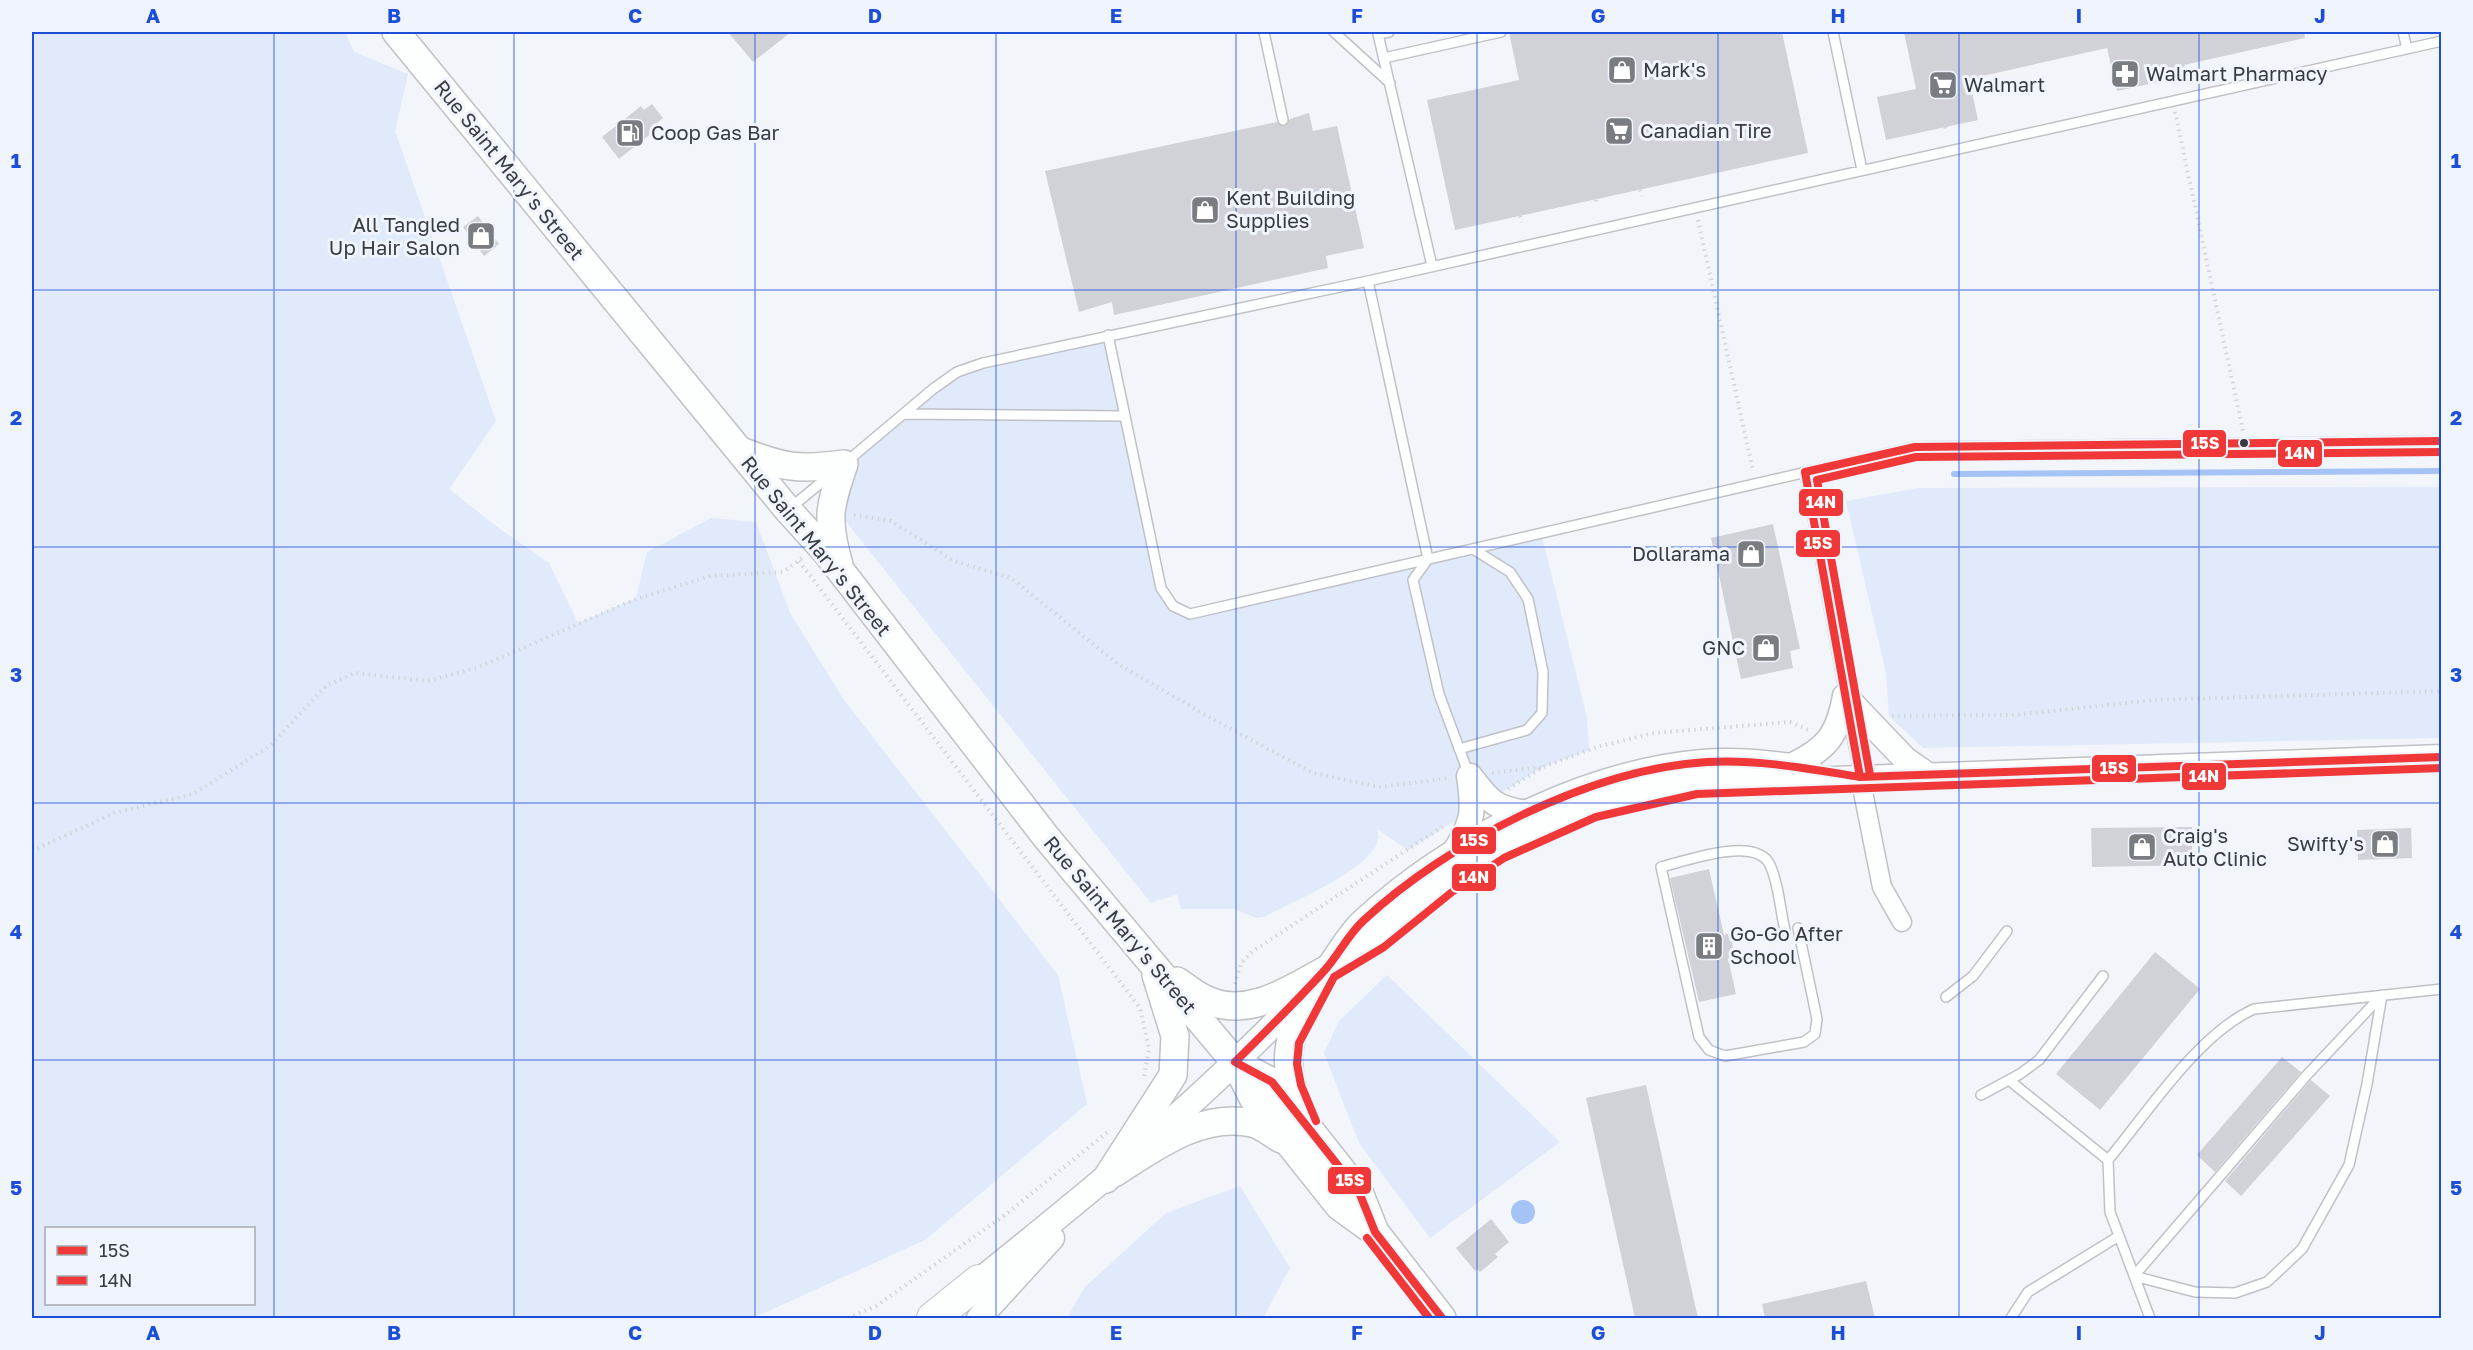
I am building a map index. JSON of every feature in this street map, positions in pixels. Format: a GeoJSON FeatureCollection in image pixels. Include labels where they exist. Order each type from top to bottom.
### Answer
{"type":"FeatureCollection","features":[{"type":"Feature","properties":{"kind":"highway"},"geometry":{"type":"LineString","coordinates":[[933,1318],[980,1281]]}},
{"type":"Feature","properties":{"kind":"main road","name":"Rue Saint Mary's Street"},"geometry":{"type":"LineString","coordinates":[[396,32],[815,542],[1046,837],[1235,1062],[1253,1098],[1297,1134],[1339,1206],[1375,1232],[1442,1318]]}},
{"type":"Feature","properties":{"kind":"main road"},"geometry":{"type":"LineString","coordinates":[[739,450],[775,465],[805,469],[844,464],[815,542]]}},
{"type":"Feature","properties":{"kind":"main road"},"geometry":{"type":"LineString","coordinates":[[1845,696],[1905,759],[1928,775]]}},
{"type":"Feature","properties":{"kind":"main road"},"geometry":{"type":"LineString","coordinates":[[1791,766],[1806,759],[1829,741],[1840,722],[1845,696]]}},
{"type":"Feature","properties":{"kind":"main road"},"geometry":{"type":"LineString","coordinates":[[1153,965],[1206,1000],[1238,1008],[1274,998],[1378,938],[1446,883],[1499,849],[1593,807],[1696,784],[2442,757]]}},
{"type":"Feature","properties":{"kind":"main road"},"geometry":{"type":"LineString","coordinates":[[947,1318],[980,1281],[1106,1179],[1235,1062],[1326,969],[1360,924],[1455,851],[1528,813],[1579,792],[1671,766],[1704,762],[1764,762],[1860,777]]}},
{"type":"Feature","properties":{"kind":"main road"},"geometry":{"type":"LineString","coordinates":[[1469,776],[1489,801],[1505,810],[1528,813]]}},
{"type":"Feature","properties":{"kind":"main road"},"geometry":{"type":"LineString","coordinates":[[1455,851],[1470,828],[1473,808],[1469,776]]}},
{"type":"Feature","properties":{"kind":"main road"},"geometry":{"type":"LineString","coordinates":[[979,1318],[1106,1179],[1173,1075],[1175,1036],[1153,965]]}},
{"type":"Feature","properties":{"kind":"main road"},"geometry":{"type":"LineString","coordinates":[[1106,1179],[1168,1138],[1211,1123],[1253,1123],[1297,1134],[1286,1064],[1289,1040],[1326,969]]}},
{"type":"Feature","properties":{"kind":"street"},"geometry":{"type":"LineString","coordinates":[[1860,777],[1882,887],[1902,921]]}},
{"type":"Feature","properties":{"kind":"lane"},"geometry":{"type":"LineString","coordinates":[[1264,32],[1283,120]]}},
{"type":"Feature","properties":{"kind":"lane"},"geometry":{"type":"LineString","coordinates":[[1334,32],[1390,83]]}},
{"type":"Feature","properties":{"kind":"lane"},"geometry":{"type":"LineString","coordinates":[[1389,32],[1378,34],[1432,266]]}},
{"type":"Feature","properties":{"kind":"lane"},"geometry":{"type":"LineString","coordinates":[[1384,58],[1501,32]]}},
{"type":"Feature","properties":{"kind":"lane"},"geometry":{"type":"LineString","coordinates":[[1833,32],[1862,170]]}},
{"type":"Feature","properties":{"kind":"lane"},"geometry":{"type":"LineString","coordinates":[[2403,32],[2407,49]]}},
{"type":"Feature","properties":{"kind":"lane"},"geometry":{"type":"LineString","coordinates":[[788,510],[957,372],[983,363],[1368,281],[2442,41]]}},
{"type":"Feature","properties":{"kind":"lane"},"geometry":{"type":"LineString","coordinates":[[1368,281],[1428,559],[1413,580],[1439,694],[1469,776]]}},
{"type":"Feature","properties":{"kind":"lane"},"geometry":{"type":"LineString","coordinates":[[1108,335],[1161,588],[1173,606],[1190,614],[1915,447],[2442,441]]}},
{"type":"Feature","properties":{"kind":"lane"},"geometry":{"type":"LineString","coordinates":[[904,414],[1125,416]]}},
{"type":"Feature","properties":{"kind":"lane"},"geometry":{"type":"LineString","coordinates":[[1805,472],[1860,777]]}},
{"type":"Feature","properties":{"kind":"lane"},"geometry":{"type":"LineString","coordinates":[[1460,749],[1527,730],[1542,713],[1543,672],[1528,599],[1510,572],[1473,549]]}},
{"type":"Feature","properties":{"kind":"lane"},"geometry":{"type":"LineString","coordinates":[[1785,930],[1771,867],[1757,852],[1742,849],[1661,867],[1699,1037],[1716,1055],[1725,1056],[1804,1042],[1815,1034],[1817,1019],[1798,928]]}},
{"type":"Feature","properties":{"kind":"lane"},"geometry":{"type":"LineString","coordinates":[[1946,997],[1973,976],[2007,931]]}},
{"type":"Feature","properties":{"kind":"lane"},"geometry":{"type":"LineString","coordinates":[[1981,1095],[2039,1060],[2103,976]]}},
{"type":"Feature","properties":{"kind":"lane"},"geometry":{"type":"LineString","coordinates":[[2150,1318],[2110,1212],[2108,1160],[2208,1039],[2232,1019],[2254,1009],[2442,989]]}},
{"type":"Feature","properties":{"kind":"lane"},"geometry":{"type":"LineString","coordinates":[[2134,1276],[2195,1292],[2235,1293],[2267,1282],[2302,1248],[2349,1165],[2367,1084],[2382,995]]}},
{"type":"Feature","properties":{"kind":"lane"},"geometry":{"type":"LineString","coordinates":[[2134,1276],[2306,1076],[2382,995]]}},
{"type":"Feature","properties":{"kind":"lane"},"geometry":{"type":"LineString","coordinates":[[2009,1080],[2108,1160]]}},
{"type":"Feature","properties":{"kind":"lane"},"geometry":{"type":"LineString","coordinates":[[2012,1318],[2028,1292],[2119,1236]]}},
{"type":"Feature","properties":{"kind":"path"},"geometry":{"type":"LineString","coordinates":[[2172,101],[2246,443]]}},
{"type":"Feature","properties":{"kind":"path"},"geometry":{"type":"LineString","coordinates":[[1640,190],[1642,196]]}},
{"type":"Feature","properties":{"kind":"path"},"geometry":{"type":"LineString","coordinates":[[1596,200],[1597,206]]}},
{"type":"Feature","properties":{"kind":"path"},"geometry":{"type":"LineString","coordinates":[[1695,208],[1755,484]]}},
{"type":"Feature","properties":{"kind":"path"},"geometry":{"type":"LineString","coordinates":[[1520,216],[1522,222]]}},
{"type":"Feature","properties":{"kind":"path"},"geometry":{"type":"LineString","coordinates":[[32,851],[114,813],[193,794],[270,746],[327,685],[355,673],[428,681],[479,667],[636,598],[711,576],[783,572],[815,542],[839,513],[891,521],[954,561],[1011,578],[1118,664],[1209,717],[1313,773],[1379,787],[1544,766]]}},
{"type":"Feature","properties":{"kind":"path"},"geometry":{"type":"LineString","coordinates":[[815,542],[1140,1008],[1149,1049],[1143,1086]]}},
{"type":"Feature","properties":{"kind":"path"},"geometry":{"type":"LineString","coordinates":[[1867,717],[2013,715],[2155,700],[2442,691]]}},
{"type":"Feature","properties":{"kind":"path"},"geometry":{"type":"LineString","coordinates":[[848,1318],[876,1306],[1005,1215],[1117,1124]]}},
{"type":"Feature","properties":{"kind":"shaded area"},"geometry":{"type":"Polygon","coordinates":[[[32,32],[345,32],[354,52],[408,74],[395,131],[496,421],[449,489],[500,529],[549,563],[578,623],[636,598],[647,552],[711,518],[756,522],[790,613],[844,700],[1058,975],[1087,1104],[925,1240],[753,1318],[32,1318],[32,32]]]}},
{"type":"Feature","properties":{"kind":"shaded area"},"geometry":{"type":"Polygon","coordinates":[[[1108,335],[1161,588],[1173,606],[1190,614],[1541,533],[1587,718],[1589,750],[1543,767],[1408,850],[1377,829],[1377,842],[1369,855],[1354,868],[1314,892],[1264,917],[1256,918],[1235,909],[1181,909],[1177,894],[1151,903],[839,513],[844,464],[957,372],[1108,335]]]}},
{"type":"Feature","properties":{"kind":"shaded area"},"geometry":{"type":"Polygon","coordinates":[[[2441,487],[2441,738],[1923,748],[1889,716],[1886,673],[1846,501],[1919,488],[2441,487]]]}},
{"type":"Feature","properties":{"kind":"shaded area"},"geometry":{"type":"Polygon","coordinates":[[[1387,975],[1560,1142],[1430,1238],[1359,1143],[1324,1053],[1339,1021],[1387,975]]]}},
{"type":"Feature","properties":{"kind":"shaded area"},"geometry":{"type":"Polygon","coordinates":[[[1240,1186],[1290,1268],[1263,1318],[1067,1318],[1084,1288],[1166,1213],[1240,1186]]]}},
{"type":"Feature","properties":{"kind":"water"},"geometry":{"type":"Polygon","coordinates":[[[1523,1200],[1531,1204],[1535,1212],[1531,1220],[1523,1224],[1515,1220],[1511,1212],[1515,1204],[1523,1200]]]}},
{"type":"Feature","properties":{"kind":"building"},"geometry":{"type":"Polygon","coordinates":[[[728,32],[791,32],[753,62],[728,32]]]}},
{"type":"Feature","properties":{"kind":"building","name":"Canadian Tire"},"geometry":{"type":"Polygon","coordinates":[[[1509,32],[1782,32],[1808,153],[1455,230],[1427,100],[1519,80],[1509,32]]]}},
{"type":"Feature","properties":{"kind":"building","name":"Walmart"},"geometry":{"type":"Polygon","coordinates":[[[1904,32],[2304,32],[2305,38],[2184,65],[2186,76],[2117,91],[2107,48],[1969,79],[1978,120],[1886,140],[1877,97],[1916,89],[1904,32]]]}},
{"type":"Feature","properties":{"kind":"building","name":"Coop Gas Bar"},"geometry":{"type":"Polygon","coordinates":[[[652,104],[663,118],[655,125],[658,128],[619,159],[602,137],[641,106],[644,110],[652,104]]]}},
{"type":"Feature","properties":{"kind":"building","name":"Kent Building Supplies"},"geometry":{"type":"Polygon","coordinates":[[[1309,113],[1313,131],[1337,126],[1364,248],[1326,256],[1328,268],[1114,315],[1112,302],[1079,312],[1045,171],[1277,122],[1285,126],[1290,119],[1309,113]]]}},
{"type":"Feature","properties":{"kind":"building","name":"All Tangled Up Hair Salon"},"geometry":{"type":"Polygon","coordinates":[[[478,216],[499,244],[484,256],[463,227],[478,216]]]}},
{"type":"Feature","properties":{"kind":"building"},"geometry":{"type":"Polygon","coordinates":[[[1773,524],[1800,649],[1790,651],[1793,668],[1741,679],[1711,538],[1773,524]]]}},
{"type":"Feature","properties":{"kind":"building","name":"Craig's Auto Clinic"},"geometry":{"type":"Polygon","coordinates":[[[2192,827],[2192,865],[2092,867],[2091,828],[2192,827]]]}},
{"type":"Feature","properties":{"kind":"building","name":"Swifty's"},"geometry":{"type":"Polygon","coordinates":[[[2411,828],[2412,858],[2358,860],[2357,830],[2411,828]]]}},
{"type":"Feature","properties":{"kind":"building","name":"Go-Go After School"},"geometry":{"type":"Polygon","coordinates":[[[1709,869],[1724,935],[1730,933],[1735,957],[1728,958],[1736,994],[1699,1002],[1670,878],[1709,869]]]}},
{"type":"Feature","properties":{"kind":"building"},"geometry":{"type":"Polygon","coordinates":[[[2155,952],[2200,989],[2100,1110],[2056,1074],[2155,952]]]}},
{"type":"Feature","properties":{"kind":"building"},"geometry":{"type":"Polygon","coordinates":[[[2282,1057],[2301,1072],[2215,1172],[2197,1155],[2282,1057]]]}},
{"type":"Feature","properties":{"kind":"building"},"geometry":{"type":"Polygon","coordinates":[[[2311,1080],[2330,1096],[2241,1196],[2225,1181],[2311,1080]]]}},
{"type":"Feature","properties":{"kind":"building"},"geometry":{"type":"Polygon","coordinates":[[[1646,1085],[1698,1318],[1635,1318],[1586,1098],[1646,1085]]]}},
{"type":"Feature","properties":{"kind":"building"},"geometry":{"type":"Polygon","coordinates":[[[1491,1219],[1509,1242],[1495,1254],[1498,1257],[1480,1272],[1477,1269],[1475,1271],[1456,1248],[1491,1219]]]}},
{"type":"Feature","properties":{"kind":"building"},"geometry":{"type":"Polygon","coordinates":[[[1866,1281],[1875,1318],[1765,1318],[1762,1304],[1866,1281]]]}},
{"type":"Feature","properties":{"kind":"waterway"},"geometry":{"type":"LineString","coordinates":[[1954,474],[2442,471]]}},
{"type":"Feature","properties":{"kind":"transit line","name":"15S"},"geometry":{"type":"LineString","coordinates":[[1860,777],[1805,472],[1915,447],[2442,441]]}},
{"type":"Feature","properties":{"kind":"transit line","name":"14N"},"geometry":{"type":"LineString","coordinates":[[1870,775],[1817,480],[1916,457],[2442,452]]}},
{"type":"Feature","properties":{"kind":"transit line","name":"15S"},"geometry":{"type":"LineString","coordinates":[[1235,1062],[1324,971],[1357,927],[1397,892],[1436,864],[1523,814],[1616,779],[1662,768],[1726,761],[1784,765],[1860,777],[2442,757]]}},
{"type":"Feature","properties":{"kind":"transit line","name":"14N"},"geometry":{"type":"LineString","coordinates":[[1316,1121],[1301,1085],[1297,1064],[1299,1043],[1334,977],[1384,947],[1452,892],[1504,858],[1596,817],[1697,794],[2442,768]]}},
{"type":"Feature","properties":{"kind":"transit line","name":"15S"},"geometry":{"type":"LineString","coordinates":[[1235,1062],[1272,1082],[1359,1192],[1375,1232],[1442,1318]]}},
{"type":"Feature","properties":{"kind":"transit line","name":"14N"},"geometry":{"type":"LineString","coordinates":[[1367,1238],[1429,1318]]}},
{"type":"Feature","properties":{"kind":"place","name":"Mark's"},"geometry":{"type":"Point","coordinates":[1622,70]}},
{"type":"Feature","properties":{"kind":"place","name":"Walmart Pharmacy"},"geometry":{"type":"Point","coordinates":[2125,74]}},
{"type":"Feature","properties":{"kind":"place","name":"Walmart"},"geometry":{"type":"Point","coordinates":[1943,85]}},
{"type":"Feature","properties":{"kind":"place","name":"Canadian Tire"},"geometry":{"type":"Point","coordinates":[1619,131]}},
{"type":"Feature","properties":{"kind":"place","name":"Coop Gas Bar"},"geometry":{"type":"Point","coordinates":[630,133]}},
{"type":"Feature","properties":{"kind":"place","name":"Kent Building Supplies"},"geometry":{"type":"Point","coordinates":[1205,210]}},
{"type":"Feature","properties":{"kind":"place","name":"All Tangled Up Hair Salon"},"geometry":{"type":"Point","coordinates":[481,236]}},
{"type":"Feature","properties":{"kind":"place","name":"Dollarama"},"geometry":{"type":"Point","coordinates":[1751,554]}},
{"type":"Feature","properties":{"kind":"place","name":"GNC"},"geometry":{"type":"Point","coordinates":[1766,648]}},
{"type":"Feature","properties":{"kind":"place","name":"Swifty's"},"geometry":{"type":"Point","coordinates":[2385,844]}},
{"type":"Feature","properties":{"kind":"place","name":"Craig's Auto Clinic"},"geometry":{"type":"Point","coordinates":[2142,847]}},
{"type":"Feature","properties":{"kind":"place","name":"Go-Go After School"},"geometry":{"type":"Point","coordinates":[1709,946]}}]}
